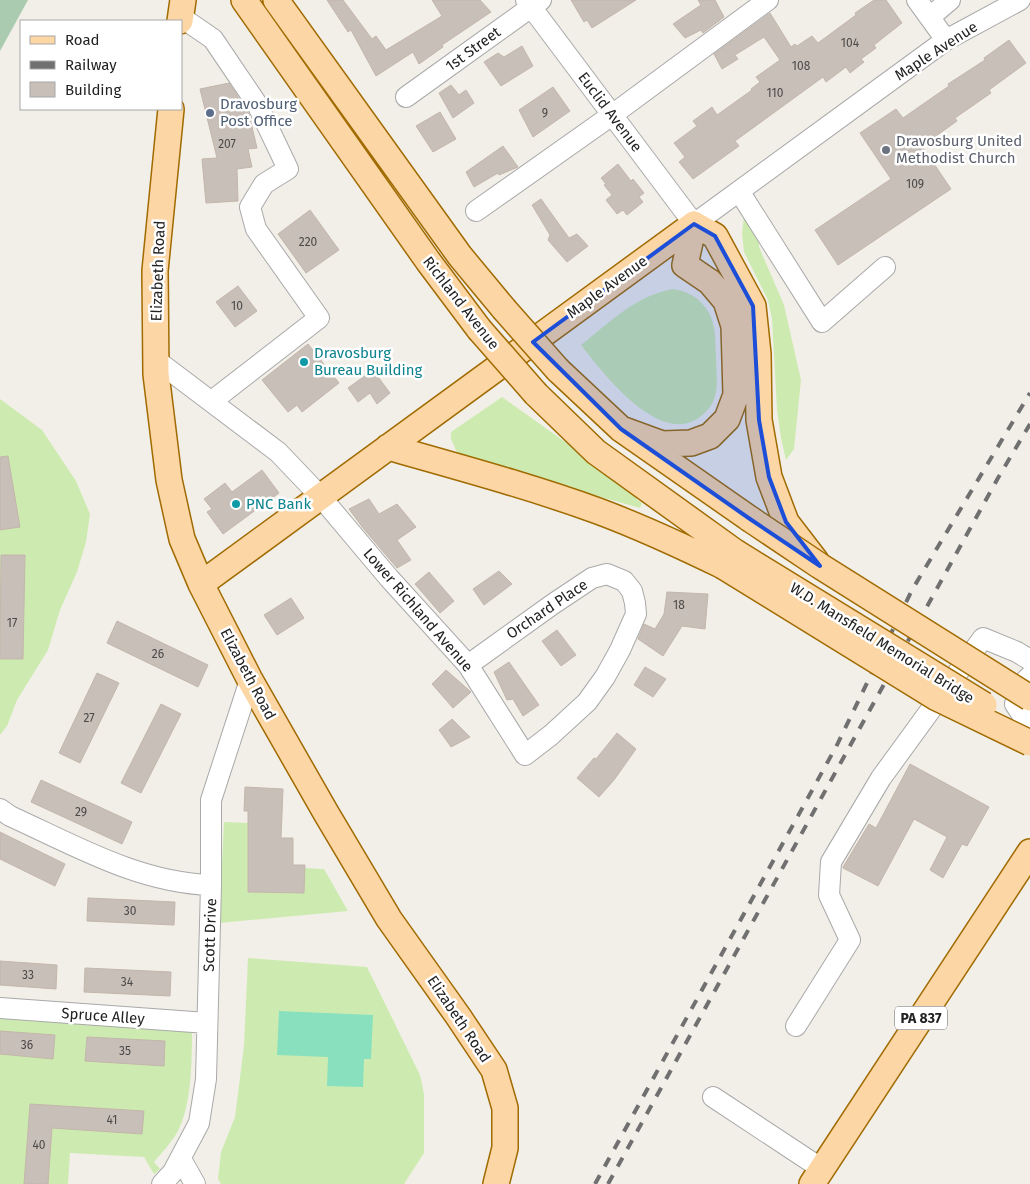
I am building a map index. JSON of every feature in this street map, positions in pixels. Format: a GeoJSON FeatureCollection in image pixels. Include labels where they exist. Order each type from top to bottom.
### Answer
{"type":"FeatureCollection","features":[{"type":"Feature","properties":{"kind":"main road","name":"Richland Avenue"},"geometry":{"type":"LineString","coordinates":[[244,0],[422,252],[479,329],[536,394],[596,452],[729,559]]}},
{"type":"Feature","properties":{"kind":"main road","name":"Richland Avenue"},"geometry":{"type":"LineString","coordinates":[[276,0],[460,256],[558,370],[621,429],[750,520],[820,566]]}},
{"type":"Feature","properties":{"kind":"main road","name":"Elizabeth Road"},"geometry":{"type":"LineString","coordinates":[[171,110],[155,271],[156,374],[169,480],[182,539],[201,584],[250,680],[390,919],[494,1070],[505,1108],[505,1148],[496,1184]]}},
{"type":"Feature","properties":{"kind":"main road"},"geometry":{"type":"LineString","coordinates":[[621,429],[662,444],[690,443],[710,436],[727,418],[736,395],[734,326],[726,302],[710,282],[686,265],[694,224],[715,236],[753,306],[758,354],[759,420],[769,477],[786,522],[820,566],[1030,698]]}},
{"type":"Feature","properties":{"kind":"main road","name":"Maple Avenue"},"geometry":{"type":"LineString","coordinates":[[201,584],[694,224]]}},
{"type":"Feature","properties":{"kind":"main road"},"geometry":{"type":"LineString","coordinates":[[388,447],[509,481],[729,559],[938,698],[1030,743]]}},
{"type":"Feature","properties":{"kind":"main road","name":"W.D. Mansfield Memorial Bridge"},"geometry":{"type":"LineString","coordinates":[[729,559],[1030,733]]}},
{"type":"Feature","properties":{"kind":"main road","name":"PA 837"},"geometry":{"type":"LineString","coordinates":[[817,1177],[1030,852]]}},
{"type":"Feature","properties":{"kind":"street"},"geometry":{"type":"LineString","coordinates":[[476,211],[768,0]]}},
{"type":"Feature","properties":{"kind":"street"},"geometry":{"type":"LineString","coordinates":[[917,0],[946,40]]}},
{"type":"Feature","properties":{"kind":"street"},"geometry":{"type":"LineString","coordinates":[[930,17],[950,0]]}},
{"type":"Feature","properties":{"kind":"street","name":"Maple Avenue"},"geometry":{"type":"LineString","coordinates":[[694,224],[946,40],[1020,0]]}},
{"type":"Feature","properties":{"kind":"street","name":"Euclid Avenue"},"geometry":{"type":"LineString","coordinates":[[533,2],[612,114],[694,224]]}},
{"type":"Feature","properties":{"kind":"street","name":"1st Street"},"geometry":{"type":"LineString","coordinates":[[406,97],[533,2]]}},
{"type":"Feature","properties":{"kind":"street"},"geometry":{"type":"LineString","coordinates":[[181,13],[213,39],[257,104],[288,169],[264,184],[250,207],[256,229],[319,318],[212,401]]}},
{"type":"Feature","properties":{"kind":"street"},"geometry":{"type":"LineString","coordinates":[[739,191],[822,322],[885,267]]}},
{"type":"Feature","properties":{"kind":"street","name":"Lower Richland Avenue"},"geometry":{"type":"LineString","coordinates":[[156,360],[278,452],[320,496],[389,578],[468,665],[525,755]]}},
{"type":"Feature","properties":{"kind":"street","name":"Orchard Place"},"geometry":{"type":"LineString","coordinates":[[468,665],[592,578],[607,574],[624,581],[632,590],[636,614],[620,650],[605,676],[587,702],[551,735],[525,755]]}},
{"type":"Feature","properties":{"kind":"street"},"geometry":{"type":"LineString","coordinates":[[796,1026],[850,940],[829,895],[831,862],[881,778],[983,638],[1017,652],[1030,660]]}},
{"type":"Feature","properties":{"kind":"street"},"geometry":{"type":"LineString","coordinates":[[1030,676],[1024,682],[1015,704],[1022,715],[1030,720]]}},
{"type":"Feature","properties":{"kind":"street","name":"Scott Drive"},"geometry":{"type":"LineString","coordinates":[[162,1184],[173,1172],[199,1123],[206,1079],[211,885],[211,800],[250,680]]}},
{"type":"Feature","properties":{"kind":"street"},"geometry":{"type":"LineString","coordinates":[[0,808],[10,816],[134,872],[189,883],[211,885]]}},
{"type":"Feature","properties":{"kind":"street","name":"Spruce Alley"},"geometry":{"type":"LineString","coordinates":[[0,1008],[207,1023]]}},
{"type":"Feature","properties":{"kind":"street"},"geometry":{"type":"LineString","coordinates":[[713,1097],[817,1177]]}},
{"type":"Feature","properties":{"kind":"street"},"geometry":{"type":"LineString","coordinates":[[181,1158],[195,1184]]}},
{"type":"Feature","properties":{"kind":"highlighted area"},"geometry":{"type":"Polygon","coordinates":[[[694,224],[715,236],[753,306],[759,420],[769,477],[786,522],[820,566],[750,519],[621,429],[533,342],[694,224]]]}},
{"type":"Feature","properties":{"kind":"green space"},"geometry":{"type":"Polygon","coordinates":[[[0,0],[28,0],[0,51],[0,0]]]}},
{"type":"Feature","properties":{"kind":"green space"},"geometry":{"type":"Polygon","coordinates":[[[744,215],[759,239],[759,247],[784,305],[801,380],[794,449],[786,460],[777,410],[772,319],[768,300],[744,252],[742,234],[744,215]]]}},
{"type":"Feature","properties":{"kind":"green space"},"geometry":{"type":"Polygon","coordinates":[[[673,289],[691,295],[702,303],[712,319],[715,338],[717,385],[714,400],[705,413],[697,419],[681,424],[665,422],[648,414],[632,402],[616,387],[581,345],[635,304],[659,292],[673,289]]]}},
{"type":"Feature","properties":{"kind":"green space"},"geometry":{"type":"Polygon","coordinates":[[[502,397],[638,494],[636,499],[642,503],[640,508],[459,457],[451,439],[451,432],[502,397]]]}},
{"type":"Feature","properties":{"kind":"green space"},"geometry":{"type":"Polygon","coordinates":[[[0,399],[42,430],[76,481],[90,514],[86,542],[77,572],[60,610],[48,650],[17,700],[7,726],[0,735],[0,399]]]}},
{"type":"Feature","properties":{"kind":"green space"},"geometry":{"type":"Polygon","coordinates":[[[224,822],[248,823],[248,892],[304,893],[304,868],[324,869],[348,911],[219,923],[224,822]]]}},
{"type":"Feature","properties":{"kind":"green space"},"geometry":{"type":"Polygon","coordinates":[[[248,958],[367,967],[420,1075],[424,1094],[424,1153],[404,1184],[221,1184],[218,1179],[221,1152],[235,1117],[244,1046],[248,958]]]}},
{"type":"Feature","properties":{"kind":"green space"},"geometry":{"type":"Polygon","coordinates":[[[279,1011],[373,1015],[371,1059],[364,1059],[363,1087],[327,1086],[328,1057],[277,1055],[279,1011]]]}},
{"type":"Feature","properties":{"kind":"green space"},"geometry":{"type":"Polygon","coordinates":[[[0,1014],[192,1027],[191,1077],[185,1114],[176,1134],[154,1162],[160,1169],[154,1174],[144,1157],[70,1153],[68,1184],[0,1184],[0,1014]]]}},
{"type":"Feature","properties":{"kind":"building"},"geometry":{"type":"Polygon","coordinates":[[[327,0],[343,0],[372,39],[376,36],[386,50],[442,16],[432,0],[480,0],[491,12],[442,45],[443,47],[419,64],[413,52],[376,76],[351,30],[348,32],[327,0]]]}},
{"type":"Feature","properties":{"kind":"building"},"geometry":{"type":"Polygon","coordinates":[[[571,0],[636,0],[592,28],[587,20],[584,22],[571,0]]]}},
{"type":"Feature","properties":{"kind":"building"},"geometry":{"type":"Polygon","coordinates":[[[698,0],[715,0],[724,17],[703,33],[701,30],[685,38],[673,24],[701,5],[698,0]]]}},
{"type":"Feature","properties":{"kind":"building"},"geometry":{"type":"Polygon","coordinates":[[[874,0],[886,0],[902,23],[874,45],[876,48],[861,59],[864,62],[850,73],[846,67],[826,82],[823,77],[735,141],[739,146],[693,179],[679,162],[685,157],[674,143],[697,126],[693,121],[712,107],[717,115],[752,90],[760,82],[756,77],[780,60],[764,37],[735,55],[738,59],[722,69],[714,54],[770,13],[791,47],[795,44],[797,46],[812,36],[818,43],[874,0]]]}},
{"type":"Feature","properties":{"kind":"building","name":"Dravosburg United Methodist Church"},"geometry":{"type":"Polygon","coordinates":[[[1009,40],[1026,63],[989,90],[991,93],[955,118],[957,121],[922,146],[951,189],[838,265],[815,230],[891,179],[860,133],[896,109],[903,118],[949,86],[948,84],[985,60],[984,58],[1009,40]]]}},
{"type":"Feature","properties":{"kind":"building"},"geometry":{"type":"Polygon","coordinates":[[[522,46],[533,66],[501,86],[484,62],[498,53],[504,57],[522,46]]]}},
{"type":"Feature","properties":{"kind":"building"},"geometry":{"type":"Polygon","coordinates":[[[229,83],[249,114],[257,148],[248,149],[252,167],[237,169],[238,201],[206,203],[202,159],[217,158],[200,89],[229,83]]]}},
{"type":"Feature","properties":{"kind":"building"},"geometry":{"type":"Polygon","coordinates":[[[451,85],[459,95],[466,90],[474,103],[453,118],[439,93],[451,85]]]}},
{"type":"Feature","properties":{"kind":"building"},"geometry":{"type":"Polygon","coordinates":[[[553,87],[570,111],[533,137],[519,110],[553,87]]]}},
{"type":"Feature","properties":{"kind":"building"},"geometry":{"type":"Polygon","coordinates":[[[440,112],[456,139],[433,152],[416,126],[440,112]]]}},
{"type":"Feature","properties":{"kind":"building"},"geometry":{"type":"Polygon","coordinates":[[[503,146],[518,167],[499,175],[498,173],[474,187],[466,172],[503,146]]]}},
{"type":"Feature","properties":{"kind":"building"},"geometry":{"type":"Polygon","coordinates":[[[618,164],[631,181],[633,179],[644,193],[639,197],[643,202],[627,215],[623,210],[617,214],[606,200],[612,195],[601,178],[618,164]]]}},
{"type":"Feature","properties":{"kind":"building"},"geometry":{"type":"Polygon","coordinates":[[[541,199],[569,238],[577,234],[588,246],[567,262],[548,240],[550,235],[532,205],[541,199]]]}},
{"type":"Feature","properties":{"kind":"building"},"geometry":{"type":"Polygon","coordinates":[[[310,210],[339,250],[306,273],[278,234],[310,210]]]}},
{"type":"Feature","properties":{"kind":"building"},"geometry":{"type":"Polygon","coordinates":[[[238,286],[257,311],[235,327],[216,302],[238,286]]]}},
{"type":"Feature","properties":{"kind":"building","name":"Dravosburg Bureau Building"},"geometry":{"type":"Polygon","coordinates":[[[308,344],[339,383],[302,412],[297,405],[288,412],[262,380],[308,344]]]}},
{"type":"Feature","properties":{"kind":"building"},"geometry":{"type":"Polygon","coordinates":[[[373,370],[390,393],[377,404],[370,393],[358,402],[348,388],[373,370]]]}},
{"type":"Feature","properties":{"kind":"building"},"geometry":{"type":"Polygon","coordinates":[[[8,456],[20,527],[0,530],[0,457],[8,456]]]}},
{"type":"Feature","properties":{"kind":"building","name":"PNC Bank"},"geometry":{"type":"Polygon","coordinates":[[[262,470],[279,493],[223,534],[207,512],[212,509],[204,499],[225,483],[232,492],[262,470]]]}},
{"type":"Feature","properties":{"kind":"building"},"geometry":{"type":"Polygon","coordinates":[[[369,499],[379,514],[397,504],[416,527],[397,540],[411,560],[397,568],[349,509],[369,499]]]}},
{"type":"Feature","properties":{"kind":"building"},"geometry":{"type":"Polygon","coordinates":[[[1,555],[25,555],[23,659],[0,659],[1,555]]]}},
{"type":"Feature","properties":{"kind":"building"},"geometry":{"type":"Polygon","coordinates":[[[499,571],[512,584],[484,605],[473,589],[499,571]]]}},
{"type":"Feature","properties":{"kind":"building"},"geometry":{"type":"Polygon","coordinates":[[[429,572],[454,601],[440,613],[415,584],[429,572]]]}},
{"type":"Feature","properties":{"kind":"building"},"geometry":{"type":"Polygon","coordinates":[[[667,592],[708,594],[705,629],[682,626],[663,656],[638,639],[644,624],[655,629],[664,614],[667,592]]]}},
{"type":"Feature","properties":{"kind":"building"},"geometry":{"type":"Polygon","coordinates":[[[291,598],[304,618],[277,635],[264,615],[291,598]]]}},
{"type":"Feature","properties":{"kind":"building"},"geometry":{"type":"Polygon","coordinates":[[[117,621],[208,665],[198,687],[107,643],[117,621]]]}},
{"type":"Feature","properties":{"kind":"building"},"geometry":{"type":"Polygon","coordinates":[[[557,630],[576,655],[561,666],[542,641],[557,630]]]}},
{"type":"Feature","properties":{"kind":"building"},"geometry":{"type":"Polygon","coordinates":[[[509,662],[539,705],[523,716],[513,699],[507,700],[494,672],[509,662]]]}},
{"type":"Feature","properties":{"kind":"building"},"geometry":{"type":"Polygon","coordinates":[[[645,667],[666,679],[653,697],[634,685],[645,667]]]}},
{"type":"Feature","properties":{"kind":"building"},"geometry":{"type":"Polygon","coordinates":[[[446,670],[471,692],[453,708],[432,684],[446,670]]]}},
{"type":"Feature","properties":{"kind":"building"},"geometry":{"type":"Polygon","coordinates":[[[97,673],[119,683],[80,763],[59,753],[97,673]]]}},
{"type":"Feature","properties":{"kind":"building"},"geometry":{"type":"Polygon","coordinates":[[[161,704],[181,714],[141,793],[121,783],[161,704]]]}},
{"type":"Feature","properties":{"kind":"building"},"geometry":{"type":"Polygon","coordinates":[[[452,719],[470,737],[451,747],[439,730],[452,719]]]}},
{"type":"Feature","properties":{"kind":"building"},"geometry":{"type":"Polygon","coordinates":[[[617,733],[636,749],[614,780],[599,797],[577,778],[594,758],[596,759],[617,733]]]}},
{"type":"Feature","properties":{"kind":"building"},"geometry":{"type":"Polygon","coordinates":[[[910,764],[989,807],[967,846],[962,844],[943,878],[930,870],[947,837],[914,819],[878,886],[843,867],[869,824],[876,828],[910,764]]]}},
{"type":"Feature","properties":{"kind":"building"},"geometry":{"type":"Polygon","coordinates":[[[41,780],[132,822],[122,844],[31,802],[41,780]]]}},
{"type":"Feature","properties":{"kind":"building"},"geometry":{"type":"Polygon","coordinates":[[[245,787],[283,789],[281,838],[293,838],[293,865],[305,865],[304,893],[248,892],[248,811],[244,811],[245,787]]]}},
{"type":"Feature","properties":{"kind":"building"},"geometry":{"type":"Polygon","coordinates":[[[0,832],[65,864],[55,886],[0,859],[0,832]]]}},
{"type":"Feature","properties":{"kind":"building"},"geometry":{"type":"Polygon","coordinates":[[[88,898],[175,902],[174,925],[87,921],[88,898]]]}},
{"type":"Feature","properties":{"kind":"building"},"geometry":{"type":"Polygon","coordinates":[[[0,961],[57,965],[56,989],[0,985],[0,961]]]}},
{"type":"Feature","properties":{"kind":"building"},"geometry":{"type":"Polygon","coordinates":[[[85,968],[171,972],[170,996],[84,992],[85,968]]]}},
{"type":"Feature","properties":{"kind":"building"},"geometry":{"type":"Polygon","coordinates":[[[0,1031],[55,1035],[53,1059],[0,1054],[0,1031]]]}},
{"type":"Feature","properties":{"kind":"building"},"geometry":{"type":"Polygon","coordinates":[[[87,1037],[165,1041],[164,1066],[85,1061],[87,1037]]]}},
{"type":"Feature","properties":{"kind":"building"},"geometry":{"type":"Polygon","coordinates":[[[30,1104],[144,1111],[142,1134],[52,1128],[48,1184],[24,1184],[30,1104]]]}},
{"type":"Feature","properties":{"kind":"railway"},"geometry":{"type":"LineString","coordinates":[[595,1184],[837,745],[912,590],[1030,393]]}},
{"type":"Feature","properties":{"kind":"railway"},"geometry":{"type":"LineString","coordinates":[[608,1184],[998,478],[1030,424]]}},
{"type":"Feature","properties":{"kind":"place","name":"Dravosburg Post Office"},"geometry":{"type":"Point","coordinates":[210,113]}},
{"type":"Feature","properties":{"kind":"place","name":"Dravosburg United Methodist Church"},"geometry":{"type":"Point","coordinates":[886,150]}},
{"type":"Feature","properties":{"kind":"place","name":"Dravosburg Bureau Building"},"geometry":{"type":"Point","coordinates":[304,362]}},
{"type":"Feature","properties":{"kind":"place","name":"PNC Bank"},"geometry":{"type":"Point","coordinates":[236,504]}}]}
